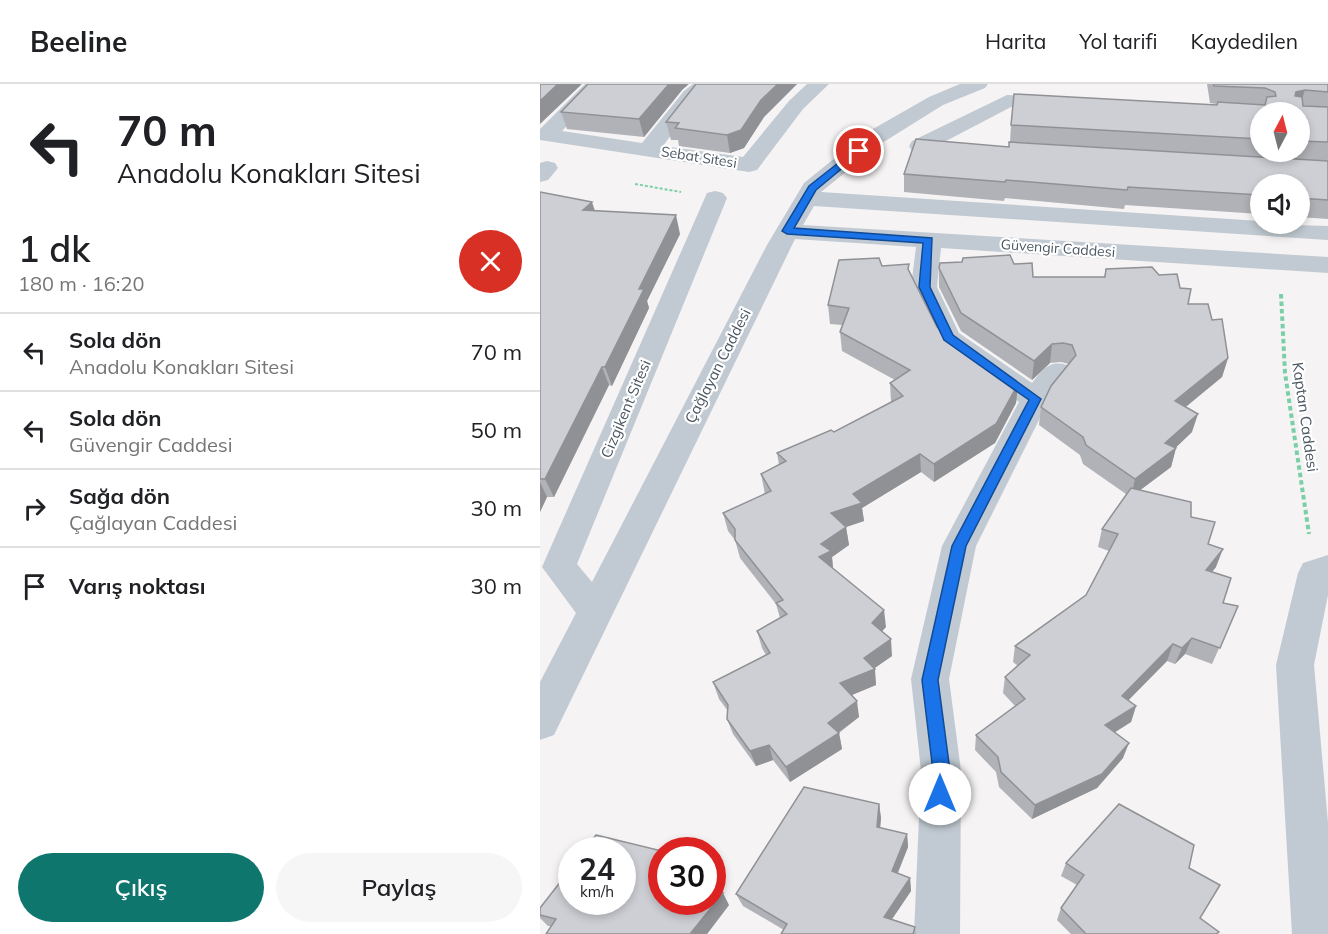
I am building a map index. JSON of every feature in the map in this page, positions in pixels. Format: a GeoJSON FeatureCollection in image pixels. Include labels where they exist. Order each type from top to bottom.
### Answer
{"type":"FeatureCollection","features":[{"type":"Feature","properties":{"kind":"street","name":"Sebat Sitesi"},"geometry":{"type":"LineString","coordinates":[[596,84],[546,135],[749,165],[796,105],[819,84]]}},
{"type":"Feature","properties":{"kind":"street","name":"Sebat Sitesi"},"geometry":{"type":"LineString","coordinates":[[648,150],[691,95],[705,84]]}},
{"type":"Feature","properties":{"kind":"street","name":"Çağlayan Caddesi"},"geometry":{"type":"LineString","coordinates":[[540,722],[787,231],[812,188],[874,138],[936,101],[978,84]]}},
{"type":"Feature","properties":{"kind":"street"},"geometry":{"type":"LineString","coordinates":[[967,148],[920,146],[1007,101],[1076,104]]}},
{"type":"Feature","properties":{"kind":"street","name":"Cizgikent Sitesi"},"geometry":{"type":"LineString","coordinates":[[596,611],[558,567],[715,198]]}},
{"type":"Feature","properties":{"kind":"street"},"geometry":{"type":"LineString","coordinates":[[806,198],[1328,233]]}},
{"type":"Feature","properties":{"kind":"street","name":"Güvengir Caddesi"},"geometry":{"type":"LineString","coordinates":[[787,231],[1328,265]]}},
{"type":"Feature","properties":{"kind":"street"},"geometry":{"type":"LineString","coordinates":[[929,240],[924,287],[948,338],[1035,399]]}},
{"type":"Feature","properties":{"kind":"street"},"geometry":{"type":"LineString","coordinates":[[937,934],[941,771],[930,680],[959,546],[1035,399],[1057,372]]}},
{"type":"Feature","properties":{"kind":"street"},"geometry":{"type":"LineString","coordinates":[[1314,934],[1295,665],[1322,571]]}},
{"type":"Feature","properties":{"kind":"path"},"geometry":{"type":"LineString","coordinates":[[626,182],[715,198]]}},
{"type":"Feature","properties":{"kind":"path","name":"Kaptan Caddesi"},"geometry":{"type":"LineString","coordinates":[[1280,262],[1285,373],[1322,571]]}},
{"type":"Feature","properties":{"kind":"building"},"geometry":{"type":"Polygon","coordinates":[[[540,84],[558,84],[540,101],[540,84]]]}},
{"type":"Feature","properties":{"kind":"building"},"geometry":{"type":"Polygon","coordinates":[[[588,84],[669,84],[639,119],[561,112],[588,84]]]}},
{"type":"Feature","properties":{"kind":"building"},"geometry":{"type":"Polygon","coordinates":[[[696,84],[778,84],[761,100],[741,130],[727,135],[675,128],[679,123],[666,122],[696,84]]]}},
{"type":"Feature","properties":{"kind":"building"},"geometry":{"type":"Polygon","coordinates":[[[1214,84],[1328,84],[1328,92],[1305,90],[1296,92],[1295,96],[1302,97],[1303,102],[1266,102],[1267,97],[1276,96],[1275,92],[1265,88],[1214,86],[1214,84]]]}},
{"type":"Feature","properties":{"kind":"building"},"geometry":{"type":"Polygon","coordinates":[[[1014,94],[1217,105],[1218,102],[1250,104],[1250,138],[1011,125],[1014,94]]]}},
{"type":"Feature","properties":{"kind":"building"},"geometry":{"type":"Polygon","coordinates":[[[1310,106],[1328,107],[1328,142],[1310,141],[1310,106]]]}},
{"type":"Feature","properties":{"kind":"building"},"geometry":{"type":"Polygon","coordinates":[[[916,139],[1009,147],[1009,142],[1250,156],[1250,162],[1328,161],[1328,200],[1310,199],[1310,174],[1250,174],[1250,194],[1128,187],[1127,190],[904,174],[916,139]]]}},
{"type":"Feature","properties":{"kind":"building"},"geometry":{"type":"Polygon","coordinates":[[[540,192],[592,202],[583,210],[676,215],[639,289],[644,289],[545,479],[540,479],[540,192]]]}},
{"type":"Feature","properties":{"kind":"building"},"geometry":{"type":"Polygon","coordinates":[[[1010,255],[1014,264],[1032,263],[1033,277],[1105,277],[1106,269],[1152,267],[1159,275],[1177,274],[1180,288],[1191,289],[1188,304],[1208,304],[1212,320],[1222,319],[1228,358],[1175,401],[1198,414],[1165,443],[1176,448],[1135,479],[1086,445],[1083,437],[1041,407],[1051,386],[1076,355],[1072,345],[1052,344],[1034,361],[961,313],[939,268],[940,263],[962,262],[963,258],[1010,255]]]}},
{"type":"Feature","properties":{"kind":"building"},"geometry":{"type":"Polygon","coordinates":[[[879,258],[882,266],[909,264],[908,269],[937,327],[1018,384],[996,424],[934,464],[920,454],[853,494],[862,503],[831,513],[846,527],[821,544],[831,551],[819,557],[884,610],[872,623],[891,639],[864,658],[875,669],[840,683],[857,701],[828,723],[839,733],[786,767],[769,745],[750,751],[727,719],[728,705],[713,682],[770,653],[757,631],[787,614],[776,603],[783,600],[735,540],[735,529],[723,513],[771,491],[761,474],[786,461],[777,453],[831,430],[834,432],[903,396],[890,383],[910,370],[840,332],[849,308],[828,305],[839,260],[879,258]]]}},
{"type":"Feature","properties":{"kind":"building"},"geometry":{"type":"Polygon","coordinates":[[[1131,488],[1191,502],[1191,517],[1215,522],[1208,544],[1223,549],[1206,570],[1231,578],[1223,603],[1238,606],[1220,648],[1192,638],[1182,648],[1173,644],[1122,696],[1136,706],[1105,725],[1129,743],[1102,774],[1035,805],[1001,772],[998,757],[976,735],[1025,699],[1005,677],[1030,655],[1015,646],[1086,595],[1118,534],[1102,529],[1131,488]]]}},
{"type":"Feature","properties":{"kind":"building"},"geometry":{"type":"Polygon","coordinates":[[[804,787],[879,804],[877,827],[907,834],[892,871],[910,878],[884,917],[915,927],[913,934],[781,934],[787,924],[736,894],[804,787]]]}},
{"type":"Feature","properties":{"kind":"building"},"geometry":{"type":"Polygon","coordinates":[[[1119,804],[1194,845],[1189,868],[1220,885],[1200,918],[1219,932],[1216,934],[1086,934],[1061,908],[1084,875],[1066,863],[1119,804]]]}},
{"type":"Feature","properties":{"kind":"building"},"geometry":{"type":"Polygon","coordinates":[[[636,845],[648,848],[648,915],[705,915],[690,934],[546,934],[556,919],[540,915],[540,908],[558,885],[558,915],[636,915],[636,845]]]}},
{"type":"Feature","properties":{"kind":"route"},"geometry":{"type":"LineString","coordinates":[[859,151],[812,188],[787,231],[929,240],[924,287],[948,338],[1035,399],[959,546],[930,680],[941,771],[940,794]]}}]}
